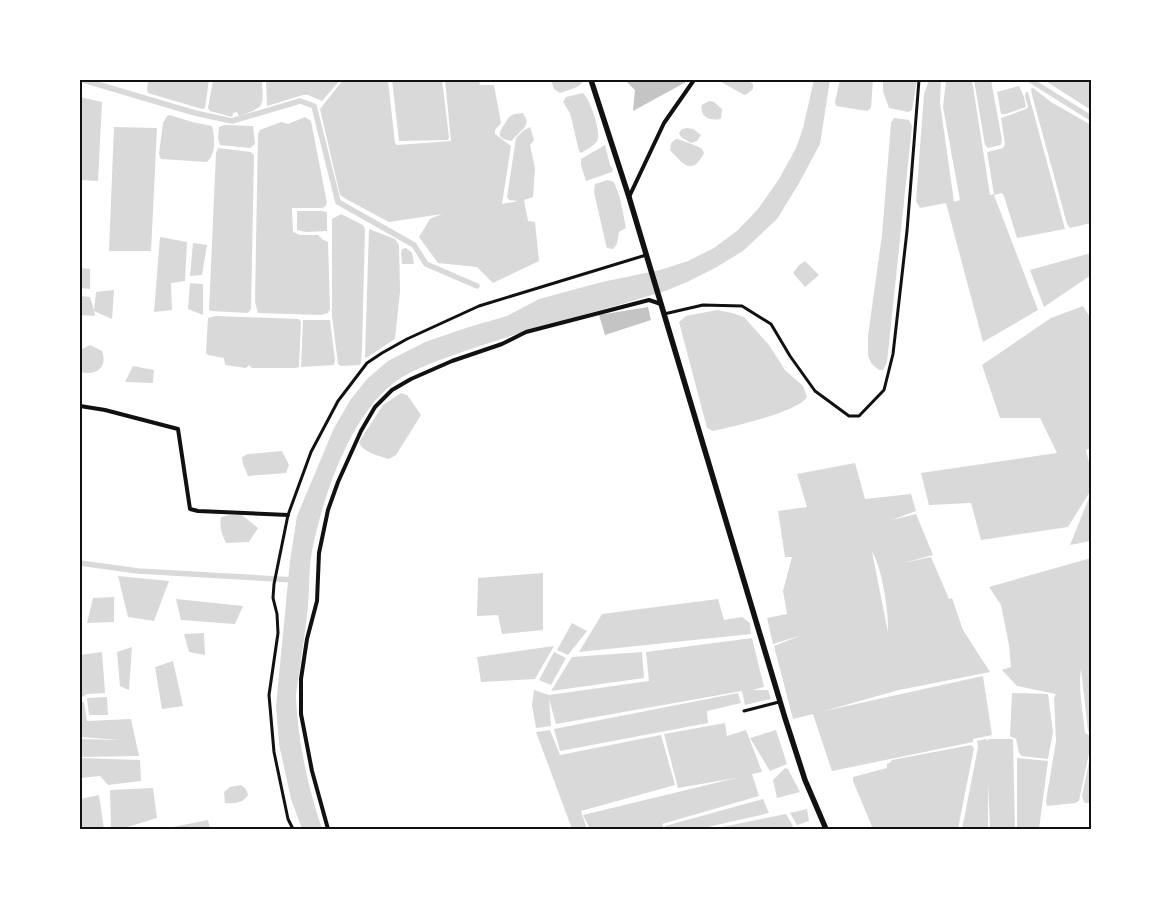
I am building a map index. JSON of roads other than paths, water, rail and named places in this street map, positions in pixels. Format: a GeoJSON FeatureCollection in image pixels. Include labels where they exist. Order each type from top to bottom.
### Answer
{"type":"FeatureCollection","features":[{"type":"Feature","properties":{"kind":"highway"},"geometry":{"type":"LineString","coordinates":[[591,80],[629,197],[780,702],[805,780],[826,829]]}},
{"type":"Feature","properties":{"kind":"street"},"geometry":{"type":"LineString","coordinates":[[629,197],[664,123],[694,80]]}},
{"type":"Feature","properties":{"kind":"street"},"geometry":{"type":"LineString","coordinates":[[664,314],[703,306],[742,306],[771,324],[790,356],[815,391],[848,416],[859,416],[884,390],[893,354],[919,80]]}},
{"type":"Feature","properties":{"kind":"street"},"geometry":{"type":"LineString","coordinates":[[293,829],[288,819],[274,752],[270,695],[278,633],[277,614],[273,598],[274,584],[288,515],[311,452],[338,400],[367,363],[394,346],[480,306],[646,254]]}},
{"type":"Feature","properties":{"kind":"street"},"geometry":{"type":"LineString","coordinates":[[328,829],[312,771],[301,714],[301,679],[307,639],[317,601],[319,553],[328,510],[338,482],[361,431],[375,407],[392,390],[411,379],[452,361],[502,344],[526,332],[649,300],[661,303]]}},
{"type":"Feature","properties":{"kind":"street"},"geometry":{"type":"LineString","coordinates":[[80,406],[105,410],[178,429],[190,509],[198,512],[288,515]]}},
{"type":"Feature","properties":{"kind":"street"},"geometry":{"type":"LineString","coordinates":[[744,710],[780,702]]}},
{"type":"Feature","properties":{"kind":"waterway"},"geometry":{"type":"LineString","coordinates":[[83,80],[195,113],[232,121],[300,101],[314,106],[338,202],[414,245],[426,264],[477,286]]}},
{"type":"Feature","properties":{"kind":"waterway"},"geometry":{"type":"LineString","coordinates":[[1030,80],[1091,118]]}},
{"type":"Feature","properties":{"kind":"waterway"},"geometry":{"type":"LineString","coordinates":[[80,563],[138,571],[295,580]]}}]}
